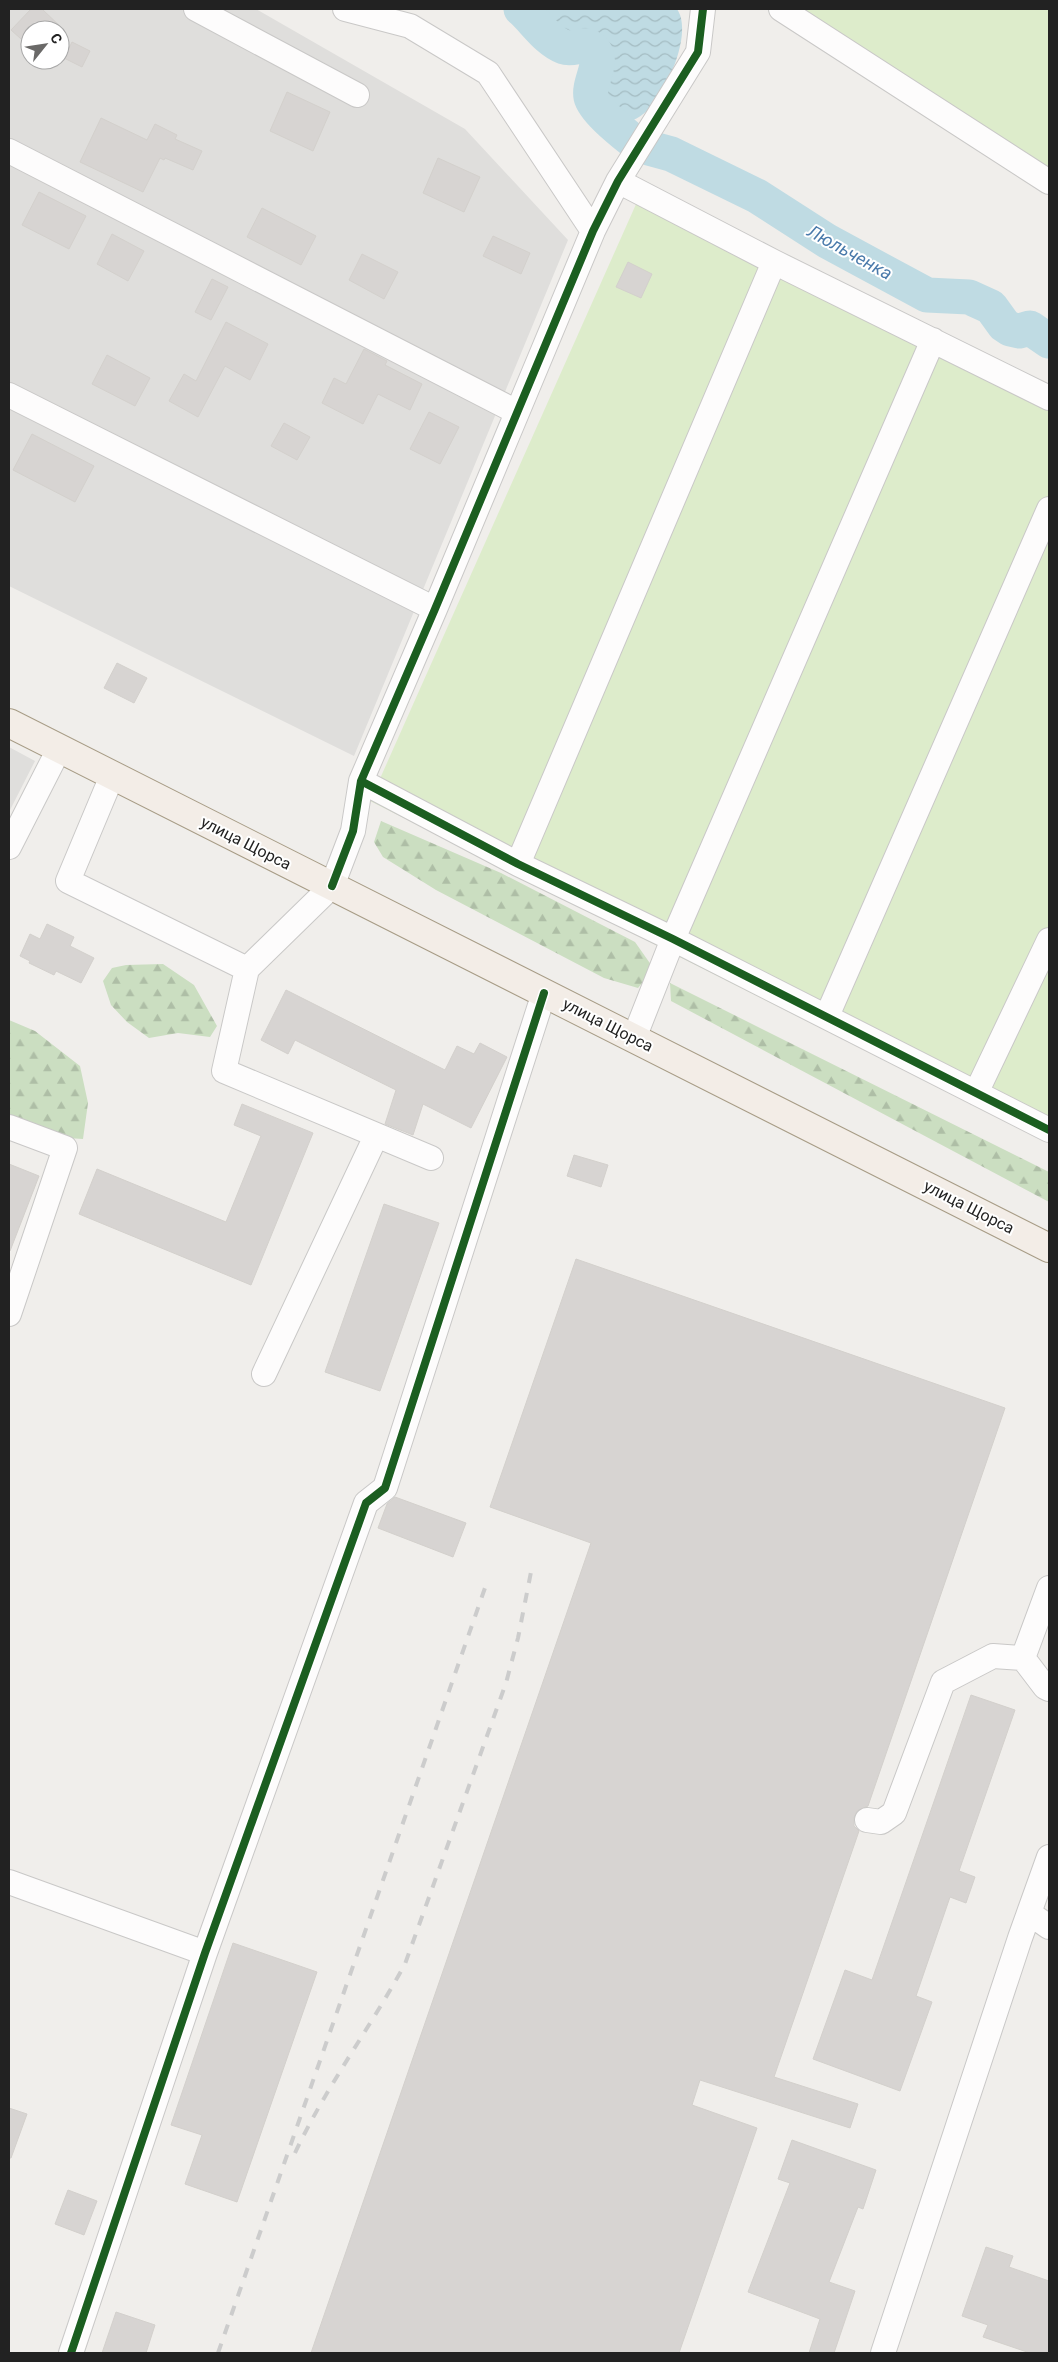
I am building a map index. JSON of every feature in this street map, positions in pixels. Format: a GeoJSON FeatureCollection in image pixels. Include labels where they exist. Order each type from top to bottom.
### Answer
{"type":"FeatureCollection","features":[{"type":"Feature","properties":{"kind":"main road","name":"улица Щорса"},"geometry":{"type":"LineString","coordinates":[[9,723],[1049,1248]]}},
{"type":"Feature","properties":{"kind":"street"},"geometry":{"type":"LineString","coordinates":[[196,9],[357,95]]}},
{"type":"Feature","properties":{"kind":"street"},"geometry":{"type":"LineString","coordinates":[[345,9],[410,26],[488,72],[593,230]]}},
{"type":"Feature","properties":{"kind":"street"},"geometry":{"type":"LineString","coordinates":[[431,1158],[224,1071],[247,969],[332,886],[353,831],[361,780],[436,609],[593,230],[618,181],[698,52],[703,9]]}},
{"type":"Feature","properties":{"kind":"street"},"geometry":{"type":"LineString","coordinates":[[781,9],[1049,182]]}},
{"type":"Feature","properties":{"kind":"street"},"geometry":{"type":"LineString","coordinates":[[9,151],[517,412]]}},
{"type":"Feature","properties":{"kind":"street"},"geometry":{"type":"LineString","coordinates":[[618,181],[774,262],[1049,398]]}},
{"type":"Feature","properties":{"kind":"street"},"geometry":{"type":"LineString","coordinates":[[518,864],[774,262]]}},
{"type":"Feature","properties":{"kind":"street"},"geometry":{"type":"LineString","coordinates":[[634,1038],[674,938],[933,340]]}},
{"type":"Feature","properties":{"kind":"street"},"geometry":{"type":"LineString","coordinates":[[9,395],[436,609]]}},
{"type":"Feature","properties":{"kind":"street"},"geometry":{"type":"LineString","coordinates":[[826,1016],[1049,509]]}},
{"type":"Feature","properties":{"kind":"street"},"geometry":{"type":"LineString","coordinates":[[9,847],[59,749]]}},
{"type":"Feature","properties":{"kind":"street"},"geometry":{"type":"LineString","coordinates":[[112,776],[68,881],[247,969]]}},
{"type":"Feature","properties":{"kind":"street"},"geometry":{"type":"LineString","coordinates":[[361,780],[518,864],[674,938],[1049,1130]]}},
{"type":"Feature","properties":{"kind":"street"},"geometry":{"type":"LineString","coordinates":[[976,1093],[1049,940]]}},
{"type":"Feature","properties":{"kind":"street"},"geometry":{"type":"LineString","coordinates":[[71,2353],[205,1953],[366,1503],[385,1488],[544,993]]}},
{"type":"Feature","properties":{"kind":"street"},"geometry":{"type":"LineString","coordinates":[[9,1127],[65,1148],[9,1314]]}},
{"type":"Feature","properties":{"kind":"street"},"geometry":{"type":"LineString","coordinates":[[264,1374],[376,1136]]}},
{"type":"Feature","properties":{"kind":"street"},"geometry":{"type":"LineString","coordinates":[[1022,1658],[1049,1588]]}},
{"type":"Feature","properties":{"kind":"street"},"geometry":{"type":"LineString","coordinates":[[867,1820],[881,1822],[894,1813],[943,1682],[993,1656],[1022,1658],[1045,1687],[1049,1689]]}},
{"type":"Feature","properties":{"kind":"street"},"geometry":{"type":"LineString","coordinates":[[886,2351],[1049,1856]]}},
{"type":"Feature","properties":{"kind":"street"},"geometry":{"type":"LineString","coordinates":[[9,1882],[205,1953]]}},
{"type":"Feature","properties":{"kind":"street"},"geometry":{"type":"LineString","coordinates":[[1029,1912],[1049,1927]]}},
{"type":"Feature","properties":{"kind":"shaded area"},"geometry":{"type":"Polygon","coordinates":[[[9,9],[256,9],[465,129],[568,240],[354,756],[9,586],[9,9]]]}},
{"type":"Feature","properties":{"kind":"shaded area"},"geometry":{"type":"Polygon","coordinates":[[[9,747],[35,761],[9,812],[9,747]]]}},
{"type":"Feature","properties":{"kind":"green space"},"geometry":{"type":"Polygon","coordinates":[[[792,9],[1049,9],[1049,175],[792,9]]]}},
{"type":"Feature","properties":{"kind":"green space"},"geometry":{"type":"Polygon","coordinates":[[[641,193],[1049,387],[1049,1143],[370,801],[641,193]]]}},
{"type":"Feature","properties":{"kind":"green space"},"geometry":{"type":"Polygon","coordinates":[[[381,821],[501,873],[635,942],[654,969],[638,988],[604,978],[436,890],[383,857],[374,842],[381,821]]]}},
{"type":"Feature","properties":{"kind":"green space"},"geometry":{"type":"Polygon","coordinates":[[[163,964],[194,985],[217,1026],[210,1037],[178,1033],[149,1038],[127,1022],[111,1005],[103,981],[112,968],[126,965],[163,964]]]}},
{"type":"Feature","properties":{"kind":"green space"},"geometry":{"type":"Polygon","coordinates":[[[670,983],[1049,1172],[1049,1202],[671,1001],[670,983]]]}},
{"type":"Feature","properties":{"kind":"green space"},"geometry":{"type":"Polygon","coordinates":[[[9,1020],[35,1031],[80,1066],[88,1103],[83,1139],[52,1137],[9,1119],[9,1020]]]}},
{"type":"Feature","properties":{"kind":"water"},"geometry":{"type":"Polygon","coordinates":[[[521,9],[677,9],[682,23],[682,31],[672,71],[656,100],[641,116],[632,120],[622,121],[611,118],[605,115],[592,100],[591,88],[597,57],[592,48],[585,46],[568,48],[558,44],[521,9]]]}},
{"type":"Feature","properties":{"kind":"building"},"geometry":{"type":"Polygon","coordinates":[[[31,9],[42,9],[54,20],[21,20],[31,9]]]}},
{"type":"Feature","properties":{"kind":"building"},"geometry":{"type":"Polygon","coordinates":[[[20,21],[20,38],[11,30],[20,21]]]}},
{"type":"Feature","properties":{"kind":"building"},"geometry":{"type":"Polygon","coordinates":[[[72,42],[90,51],[82,67],[70,61],[70,46],[72,42]]]}},
{"type":"Feature","properties":{"kind":"building"},"geometry":{"type":"Polygon","coordinates":[[[287,92],[330,112],[313,151],[270,131],[287,92]]]}},
{"type":"Feature","properties":{"kind":"building"},"geometry":{"type":"Polygon","coordinates":[[[101,118],[147,140],[155,124],[177,135],[175,139],[202,151],[193,170],[165,158],[164,160],[160,158],[143,192],[80,162],[101,118]]]}},
{"type":"Feature","properties":{"kind":"building"},"geometry":{"type":"Polygon","coordinates":[[[438,158],[480,177],[464,212],[423,193],[438,158]]]}},
{"type":"Feature","properties":{"kind":"building"},"geometry":{"type":"Polygon","coordinates":[[[39,192],[86,216],[69,249],[22,225],[39,192]]]}},
{"type":"Feature","properties":{"kind":"building"},"geometry":{"type":"Polygon","coordinates":[[[262,208],[316,236],[301,265],[247,237],[262,208]]]}},
{"type":"Feature","properties":{"kind":"building"},"geometry":{"type":"Polygon","coordinates":[[[112,234],[144,251],[128,281],[97,264],[112,234]]]}},
{"type":"Feature","properties":{"kind":"building"},"geometry":{"type":"Polygon","coordinates":[[[493,236],[530,253],[521,274],[483,256],[493,236]]]}},
{"type":"Feature","properties":{"kind":"building"},"geometry":{"type":"Polygon","coordinates":[[[362,254],[398,272],[384,299],[349,280],[362,254]]]}},
{"type":"Feature","properties":{"kind":"building"},"geometry":{"type":"Polygon","coordinates":[[[628,262],[652,274],[641,298],[616,287],[628,262]]]}},
{"type":"Feature","properties":{"kind":"building"},"geometry":{"type":"Polygon","coordinates":[[[212,279],[228,287],[211,320],[195,312],[212,279]]]}},
{"type":"Feature","properties":{"kind":"building"},"geometry":{"type":"Polygon","coordinates":[[[226,322],[268,344],[250,380],[225,366],[198,417],[169,401],[184,374],[196,381],[226,322]]]}},
{"type":"Feature","properties":{"kind":"building"},"geometry":{"type":"Polygon","coordinates":[[[364,349],[387,361],[385,365],[422,384],[410,410],[378,394],[363,424],[322,403],[334,378],[346,384],[364,349]]]}},
{"type":"Feature","properties":{"kind":"building"},"geometry":{"type":"Polygon","coordinates":[[[107,355],[150,378],[135,406],[92,384],[107,355]]]}},
{"type":"Feature","properties":{"kind":"building"},"geometry":{"type":"Polygon","coordinates":[[[429,412],[459,427],[440,464],[410,449],[429,412]]]}},
{"type":"Feature","properties":{"kind":"building"},"geometry":{"type":"Polygon","coordinates":[[[284,423],[310,437],[297,460],[271,446],[284,423]]]}},
{"type":"Feature","properties":{"kind":"building"},"geometry":{"type":"Polygon","coordinates":[[[32,434],[94,466],[75,502],[13,470],[32,434]]]}},
{"type":"Feature","properties":{"kind":"building"},"geometry":{"type":"Polygon","coordinates":[[[117,663],[147,678],[134,703],[104,688],[117,663]]]}},
{"type":"Feature","properties":{"kind":"building"},"geometry":{"type":"Polygon","coordinates":[[[47,924],[74,937],[70,946],[94,958],[81,983],[56,971],[54,975],[29,963],[30,961],[20,956],[30,934],[40,939],[47,924]]]}},
{"type":"Feature","properties":{"kind":"building"},"geometry":{"type":"Polygon","coordinates":[[[286,990],[445,1070],[457,1046],[474,1054],[480,1043],[507,1057],[471,1128],[423,1104],[413,1135],[385,1124],[396,1090],[295,1040],[288,1054],[261,1040],[286,990]]]}},
{"type":"Feature","properties":{"kind":"building"},"geometry":{"type":"Polygon","coordinates":[[[242,1104],[313,1133],[251,1285],[79,1214],[97,1169],[226,1222],[261,1136],[234,1125],[242,1104]]]}},
{"type":"Feature","properties":{"kind":"building"},"geometry":{"type":"Polygon","coordinates":[[[574,1155],[608,1165],[601,1187],[567,1176],[574,1155]]]}},
{"type":"Feature","properties":{"kind":"building"},"geometry":{"type":"Polygon","coordinates":[[[9,1164],[39,1176],[10,1251],[9,1250],[9,1164]]]}},
{"type":"Feature","properties":{"kind":"building"},"geometry":{"type":"Polygon","coordinates":[[[384,1204],[439,1223],[380,1391],[325,1372],[384,1204]]]}},
{"type":"Feature","properties":{"kind":"building"},"geometry":{"type":"Polygon","coordinates":[[[576,1259],[1005,1408],[868,1806],[857,1811],[854,1818],[854,1826],[859,1831],[774,2077],[858,2104],[850,2128],[700,2080],[692,2105],[757,2128],[679,2353],[311,2353],[591,1543],[490,1507],[576,1259]]]}},
{"type":"Feature","properties":{"kind":"building"},"geometry":{"type":"Polygon","coordinates":[[[395,1497],[466,1523],[453,1557],[378,1528],[387,1504],[395,1497]]]}},
{"type":"Feature","properties":{"kind":"building"},"geometry":{"type":"Polygon","coordinates":[[[971,1695],[1015,1710],[959,1871],[975,1877],[966,1903],[950,1897],[916,1996],[932,2002],[900,2091],[813,2059],[845,1970],[872,1980],[971,1695]]]}},
{"type":"Feature","properties":{"kind":"building"},"geometry":{"type":"Polygon","coordinates":[[[233,1943],[317,1972],[237,2202],[185,2184],[202,2135],[171,2125],[233,1943]]]}},
{"type":"Feature","properties":{"kind":"building"},"geometry":{"type":"Polygon","coordinates":[[[9,2108],[27,2114],[11,2158],[9,2158],[9,2108]]]}},
{"type":"Feature","properties":{"kind":"building"},"geometry":{"type":"Polygon","coordinates":[[[792,2140],[876,2170],[863,2209],[858,2207],[829,2282],[855,2291],[834,2353],[809,2353],[820,2319],[748,2292],[790,2183],[778,2179],[792,2140]]]}},
{"type":"Feature","properties":{"kind":"building"},"geometry":{"type":"Polygon","coordinates":[[[68,2190],[97,2201],[84,2235],[55,2224],[68,2190]]]}},
{"type":"Feature","properties":{"kind":"building"},"geometry":{"type":"Polygon","coordinates":[[[986,2247],[1013,2256],[1009,2267],[1049,2281],[1049,2353],[1030,2353],[983,2337],[988,2325],[962,2316],[986,2247]]]}},
{"type":"Feature","properties":{"kind":"building"},"geometry":{"type":"Polygon","coordinates":[[[116,2312],[155,2325],[146,2353],[102,2353],[116,2312]]]}},
{"type":"Feature","properties":{"kind":"waterway","name":"Люльченка"},"geometry":{"type":"LineString","coordinates":[[521,9],[546,35],[558,44],[568,48],[585,46],[592,48],[597,57],[591,86],[593,102],[609,120],[633,141]]}},
{"type":"Feature","properties":{"kind":"waterway","name":"Люльченка"},"geometry":{"type":"LineString","coordinates":[[649,148],[671,154],[757,196],[827,241],[927,295],[969,297],[991,307],[1004,325],[1010,329],[1019,331],[1030,328],[1049,341]]}},
{"type":"Feature","properties":{"kind":"railway"},"geometry":{"type":"LineString","coordinates":[[295,2153],[320,2105],[405,1964],[506,1683],[518,1638],[531,1572]]}},
{"type":"Feature","properties":{"kind":"railway"},"geometry":{"type":"LineString","coordinates":[[218,2353],[486,1585]]}},
{"type":"Feature","properties":{"kind":"cycle path"},"geometry":{"type":"LineString","coordinates":[[361,781],[593,231],[618,181],[698,52],[703,9]]}},
{"type":"Feature","properties":{"kind":"cycle path"},"geometry":{"type":"LineString","coordinates":[[332,886],[353,831],[361,781],[518,864],[673,939],[1049,1130]]}},
{"type":"Feature","properties":{"kind":"cycle path"},"geometry":{"type":"LineString","coordinates":[[71,2353],[205,1953],[366,1503],[385,1488],[544,993]]}}]}
